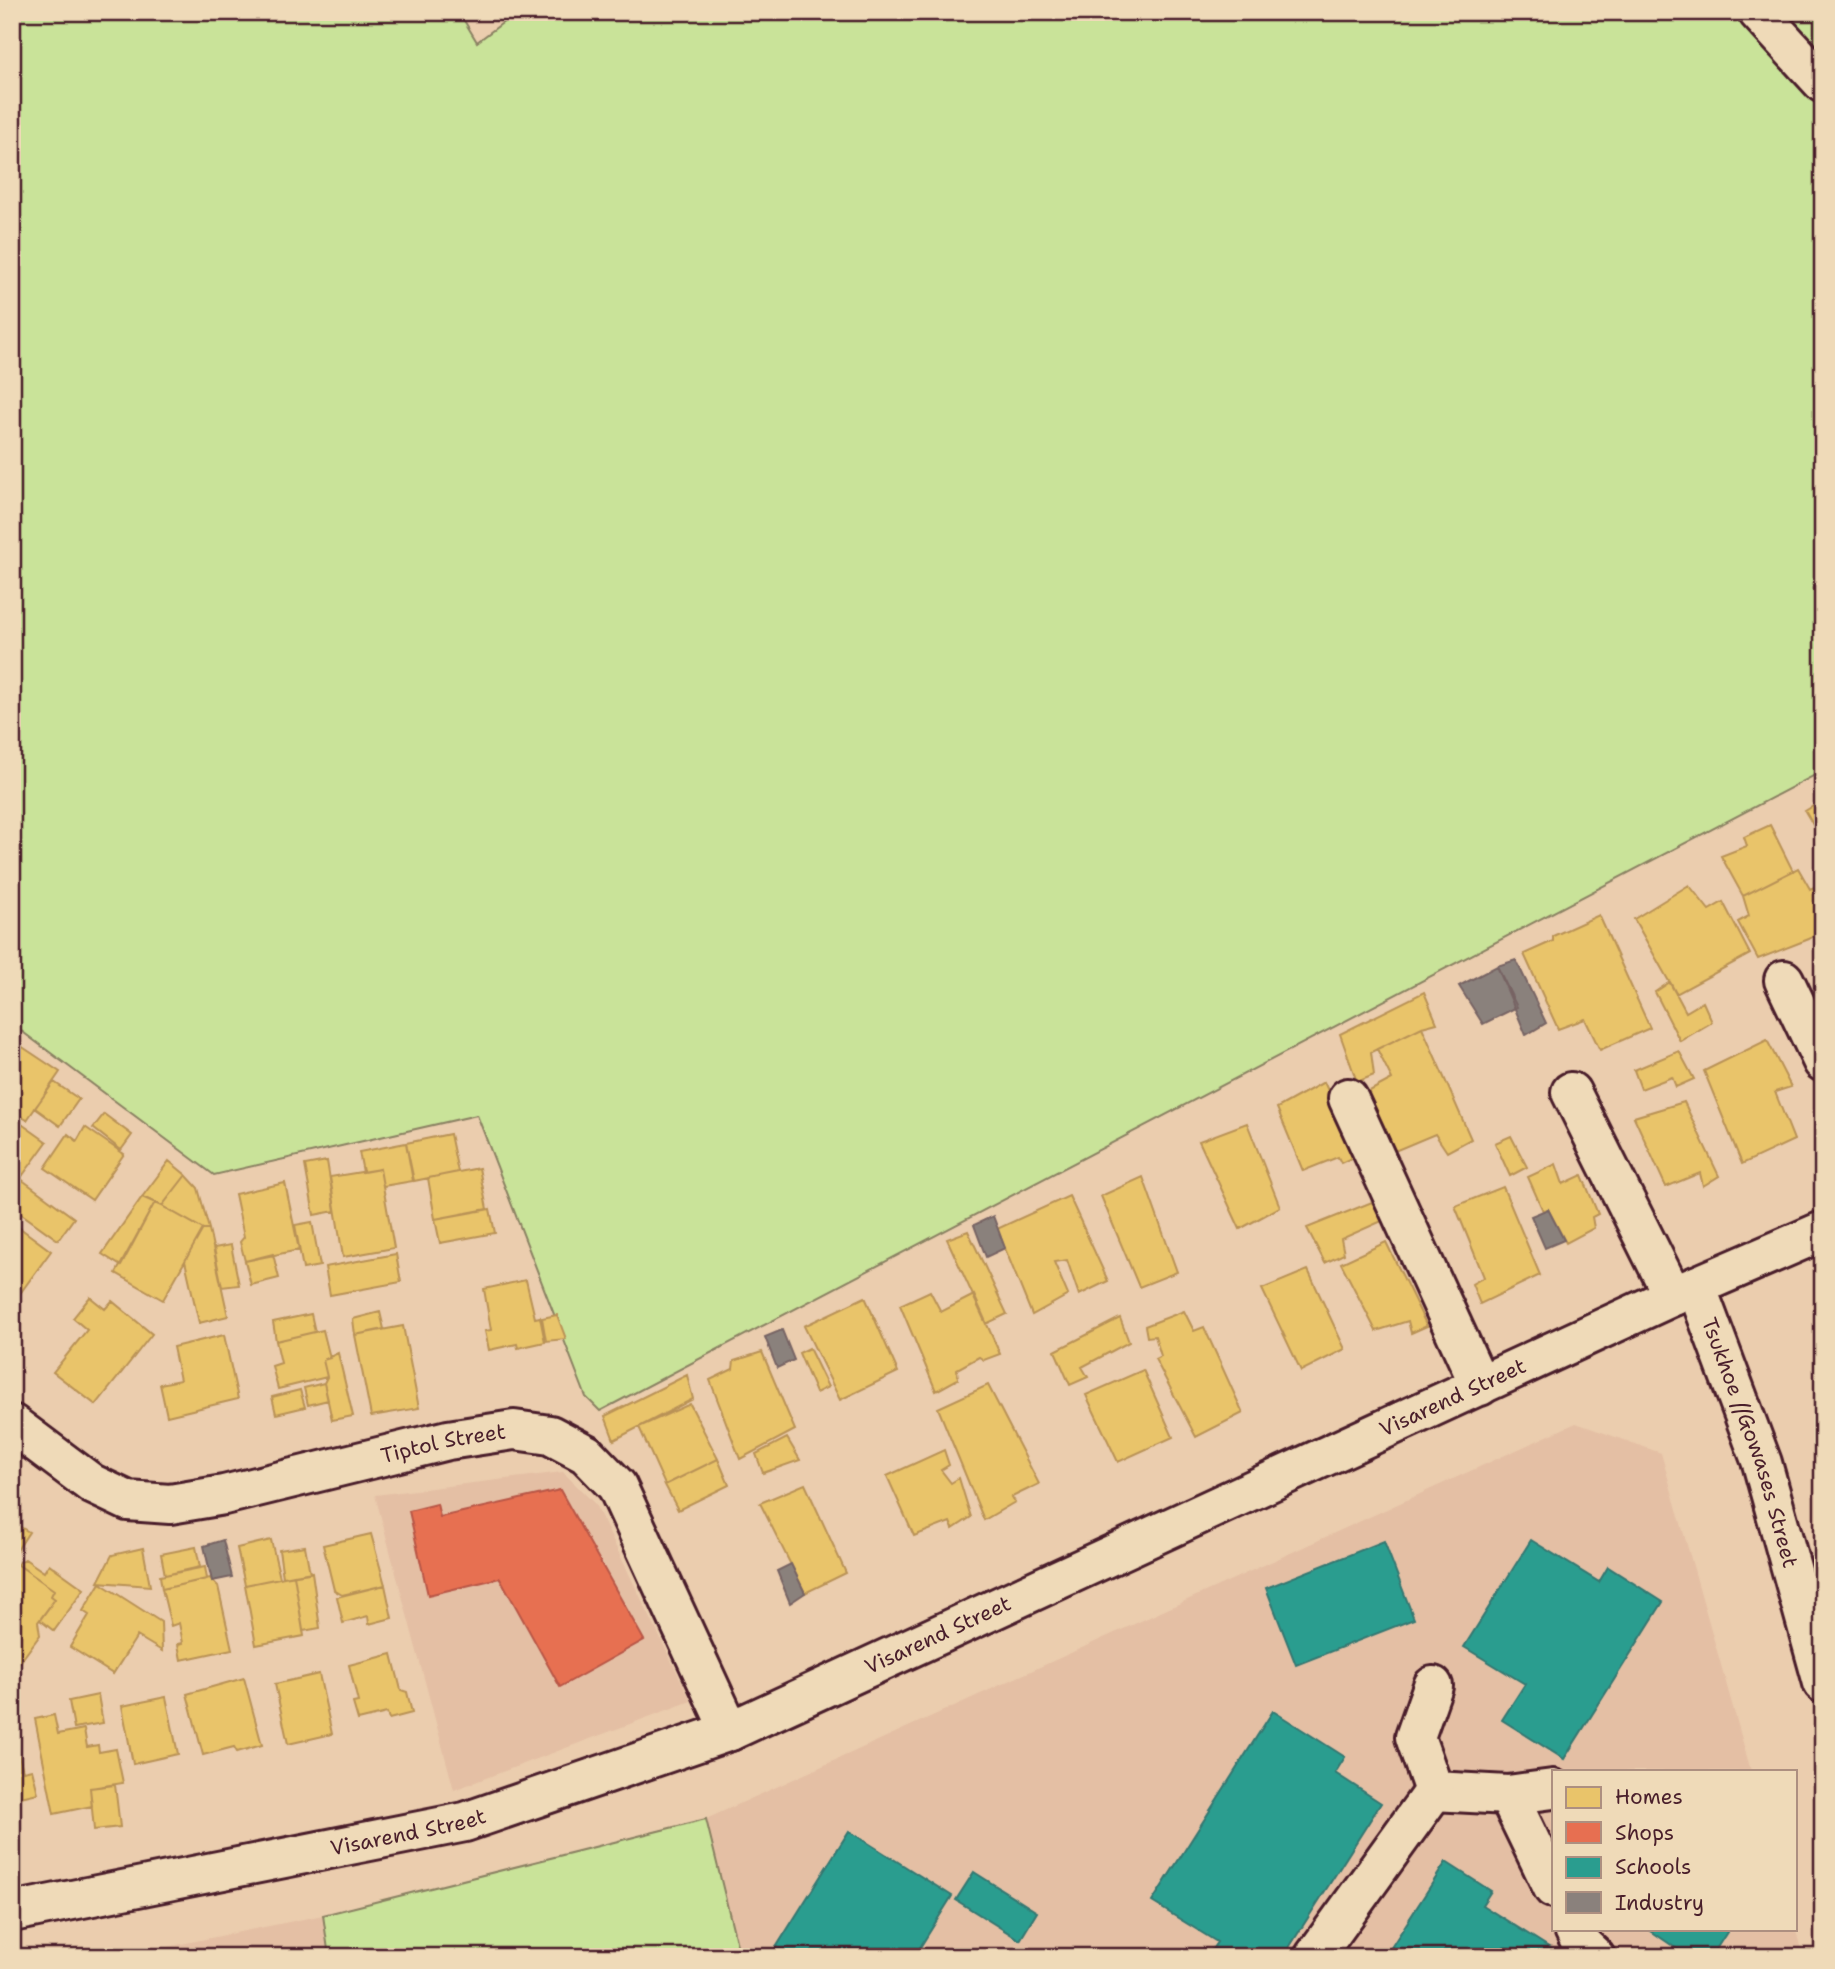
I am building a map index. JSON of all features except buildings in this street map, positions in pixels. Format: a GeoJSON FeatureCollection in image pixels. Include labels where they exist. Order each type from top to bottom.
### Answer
{"type":"FeatureCollection","features":[{"type":"Feature","properties":{"kind":"street"},"geometry":{"type":"LineString","coordinates":[[1758,12],[1823,83]]}},
{"type":"Feature","properties":{"kind":"street"},"geometry":{"type":"LineString","coordinates":[[1784,980],[1823,1062]]}},
{"type":"Feature","properties":{"kind":"street","name":"Tsukhoe //Gowases Street"},"geometry":{"type":"LineString","coordinates":[[1571,1092],[1684,1291],[1762,1463],[1823,1683]]}},
{"type":"Feature","properties":{"kind":"street"},"geometry":{"type":"LineString","coordinates":[[1348,1098],[1480,1385]]}},
{"type":"Feature","properties":{"kind":"street","name":"Visarend Street"},"geometry":{"type":"LineString","coordinates":[[12,1912],[465,1822],[730,1731],[1684,1291],[1823,1231]]}},
{"type":"Feature","properties":{"kind":"street","name":"Tiptol Street"},"geometry":{"type":"LineString","coordinates":[[12,1424],[92,1484],[128,1501],[170,1504],[224,1495],[448,1440],[514,1430],[550,1435],[586,1454],[617,1486],[730,1731]]}},
{"type":"Feature","properties":{"kind":"street"},"geometry":{"type":"LineString","coordinates":[[1433,1686],[1415,1737],[1434,1791]]}},
{"type":"Feature","properties":{"kind":"street"},"geometry":{"type":"LineString","coordinates":[[1434,1791],[1508,1795],[1552,1789]]}},
{"type":"Feature","properties":{"kind":"street"},"geometry":{"type":"LineString","coordinates":[[1314,1957],[1434,1791]]}},
{"type":"Feature","properties":{"kind":"street"},"geometry":{"type":"LineString","coordinates":[[1508,1795],[1552,1886]]}},
{"type":"Feature","properties":{"kind":"street"},"geometry":{"type":"LineString","coordinates":[[1574,1930],[1581,1944],[1595,1957]]}},
{"type":"Feature","properties":{"kind":"shaded area"},"geometry":{"type":"Polygon","coordinates":[[[1576,1423],[1661,1453],[1751,1770],[1552,1770],[1552,1930],[1796,1930],[1803,1957],[740,1957],[706,1819],[1576,1423]]]}},
{"type":"Feature","properties":{"kind":"shaded area"},"geometry":{"type":"Polygon","coordinates":[[[563,1472],[595,1504],[691,1701],[454,1790],[375,1495],[563,1472]]]}},
{"type":"Feature","properties":{"kind":"shaded area"},"geometry":{"type":"Polygon","coordinates":[[[323,1915],[329,1957],[118,1957],[323,1915]]]}},
{"type":"Feature","properties":{"kind":"green space"},"geometry":{"type":"Polygon","coordinates":[[[12,12],[459,12],[477,42],[517,12],[1823,12],[1823,771],[600,1411],[586,1397],[477,1115],[214,1175],[12,1024],[12,12]]]}},
{"type":"Feature","properties":{"kind":"green space"},"geometry":{"type":"Polygon","coordinates":[[[706,1819],[740,1957],[329,1957],[323,1915],[706,1819]]]}}]}
